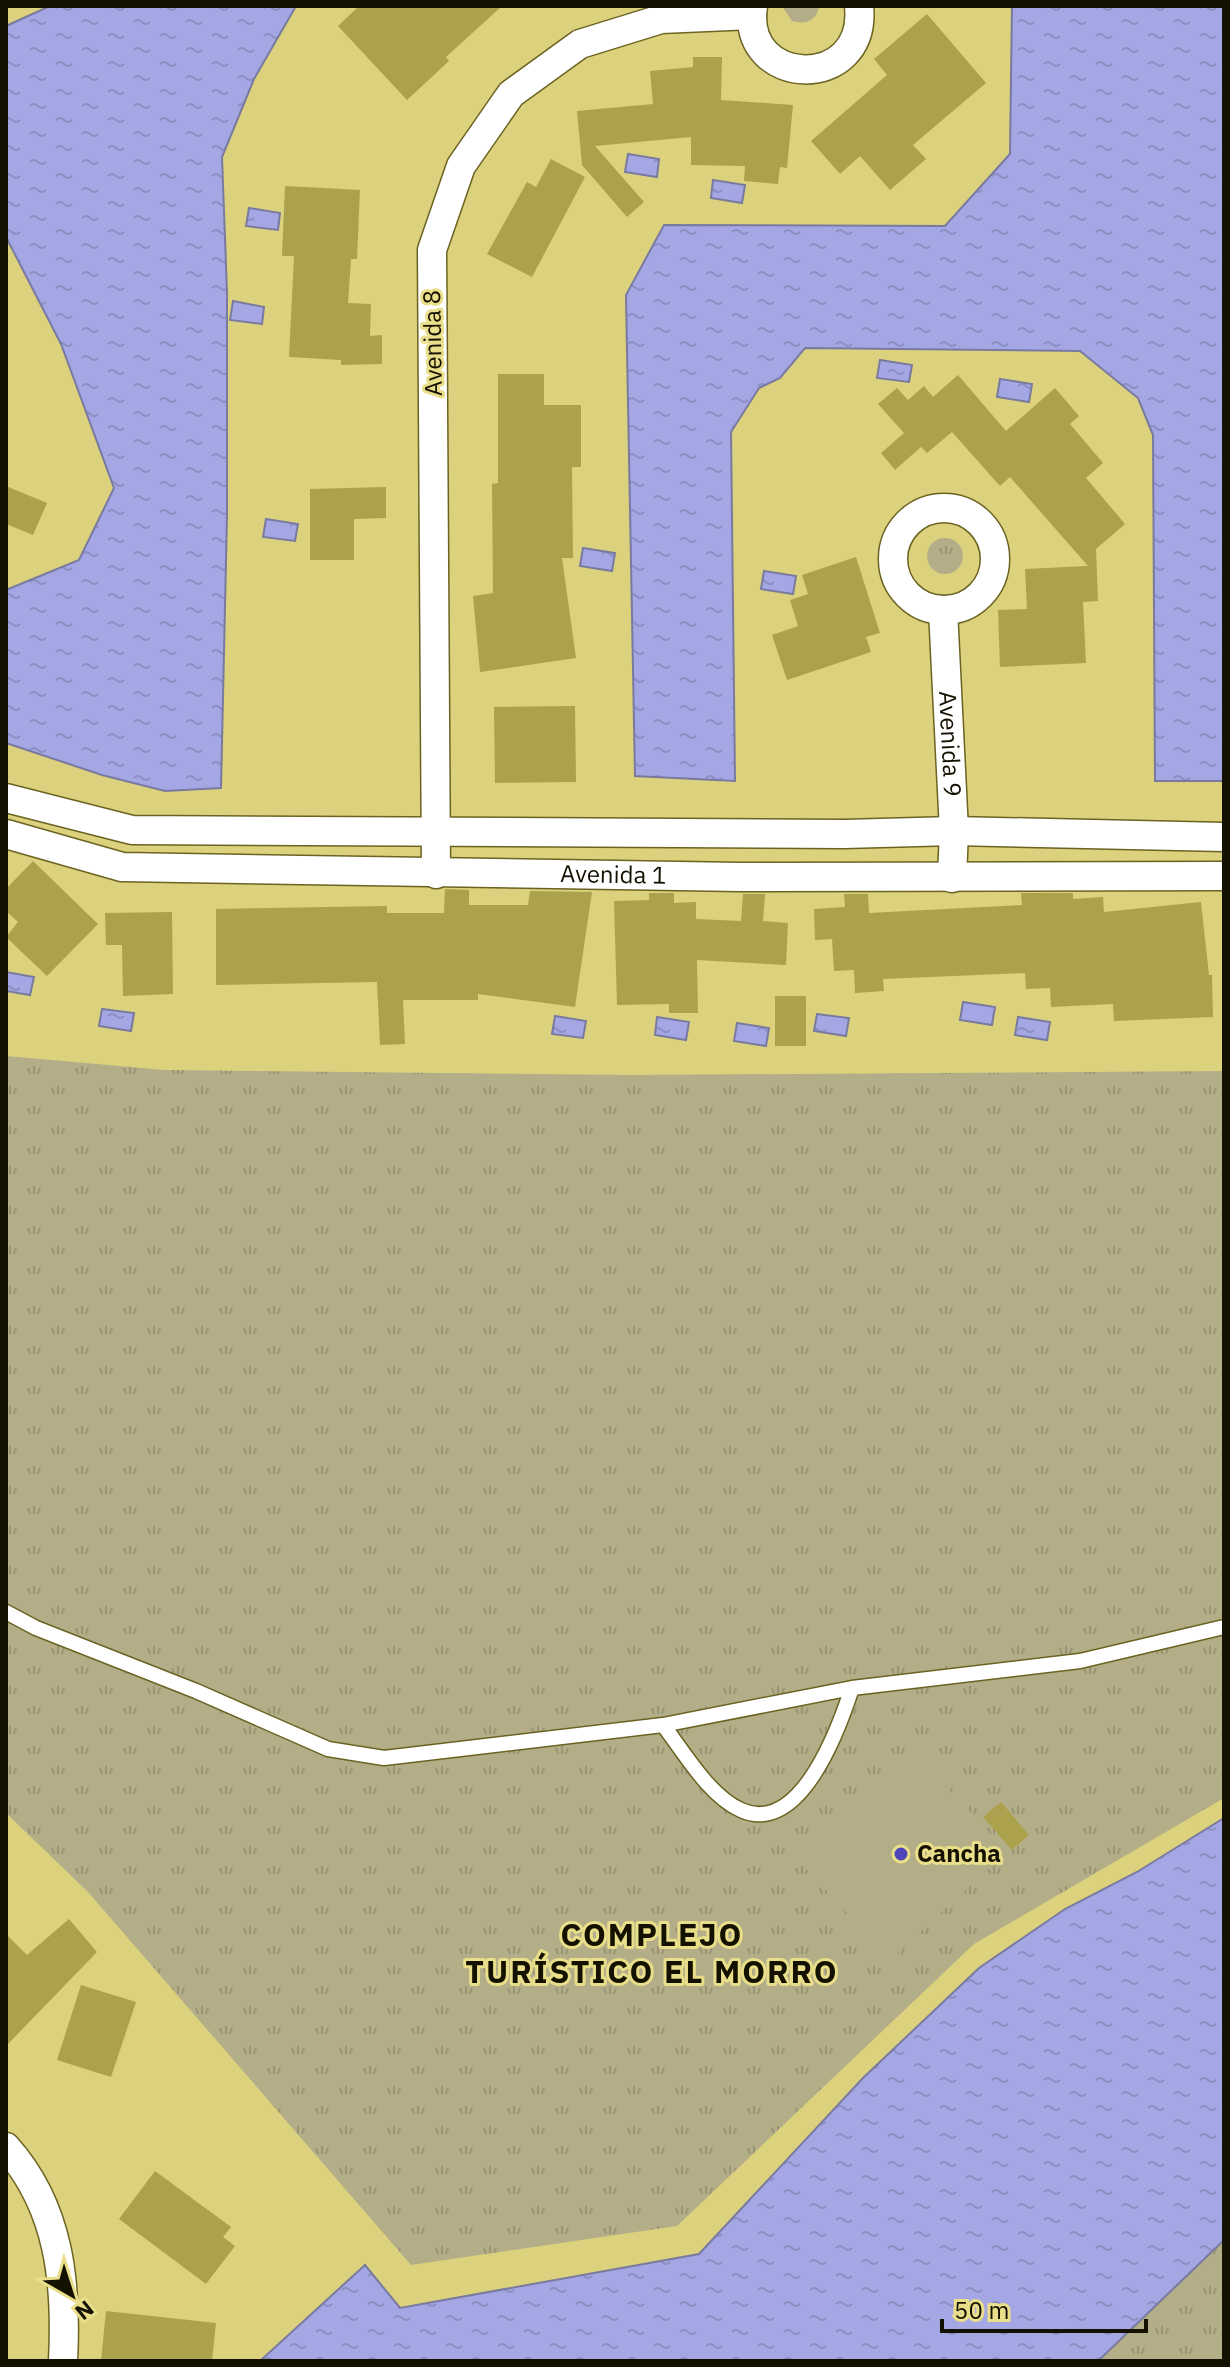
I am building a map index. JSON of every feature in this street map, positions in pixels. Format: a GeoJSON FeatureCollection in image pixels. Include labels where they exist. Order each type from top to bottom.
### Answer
{"type":"FeatureCollection","features":[{"type":"Feature","properties":{"kind":"street","name":"Avenida 8"},"geometry":{"type":"LineString","coordinates":[[436,874],[432,250],[461,166],[511,94],[580,44],[661,19],[752,11],[759,45],[769,57],[796,70],[812,70],[827,66],[850,47],[858,33],[859,6]]}},
{"type":"Feature","properties":{"kind":"street","name":"Avenida 9"},"geometry":{"type":"LineString","coordinates":[[943,610],[954,831],[952,878]]}},
{"type":"Feature","properties":{"kind":"street","name":"Avenida 1"},"geometry":{"type":"LineString","coordinates":[[6,798],[132,830],[438,833],[954,831],[1224,837]]}},
{"type":"Feature","properties":{"kind":"street"},"geometry":{"type":"LineString","coordinates":[[17,838],[41,808]]}},
{"type":"Feature","properties":{"kind":"street"},"geometry":{"type":"LineString","coordinates":[[740,877],[742,832]]}},
{"type":"Feature","properties":{"kind":"street"},"geometry":{"type":"LineString","coordinates":[[1186,876],[1188,837]]}},
{"type":"Feature","properties":{"kind":"street","name":"Avenida 1"},"geometry":{"type":"LineString","coordinates":[[17,838],[122,867],[740,877],[1224,876]]}},
{"type":"Feature","properties":{"kind":"street"},"geometry":{"type":"LineString","coordinates":[[6,2147],[38,2191],[55,2235],[65,2312],[63,2361]]}},
{"type":"Feature","properties":{"kind":"lane"},"geometry":{"type":"LineString","coordinates":[[6,1612],[36,1628],[196,1691],[328,1749],[384,1758],[663,1725],[852,1688],[1080,1661],[1224,1627]]}},
{"type":"Feature","properties":{"kind":"lane"},"geometry":{"type":"LineString","coordinates":[[663,1725],[714,1788],[738,1809],[758,1816],[774,1811],[798,1794],[818,1770],[836,1736],[852,1688]]}},
{"type":"Feature","properties":{"kind":"green space"},"geometry":{"type":"Polygon","coordinates":[[[782,6],[819,6],[810,21],[801,22],[792,21],[782,6]]]}},
{"type":"Feature","properties":{"kind":"green space"},"geometry":{"type":"Polygon","coordinates":[[[945,538],[958,543],[963,556],[958,569],[945,574],[932,569],[927,556],[932,543],[945,538]]]}},
{"type":"Feature","properties":{"kind":"green space"},"geometry":{"type":"Polygon","coordinates":[[[6,1056],[165,1070],[633,1075],[1224,1071],[1224,1798],[974,1944],[677,2226],[411,2265],[88,1892],[6,1813],[6,1056]]]}},
{"type":"Feature","properties":{"kind":"green space","name":"Cancha"},"geometry":{"type":"Polygon","coordinates":[[[911,1748],[1007,1852],[890,1960],[794,1856],[911,1748]]]}},
{"type":"Feature","properties":{"kind":"green space"},"geometry":{"type":"Polygon","coordinates":[[[1224,2240],[1224,2361],[1098,2361],[1224,2240]]]}},
{"type":"Feature","properties":{"kind":"water"},"geometry":{"type":"Polygon","coordinates":[[[50,6],[296,6],[254,79],[222,157],[227,293],[227,515],[221,788],[165,791],[102,775],[6,743],[6,590],[79,560],[114,488],[61,344],[6,237],[6,26],[50,6]]]}},
{"type":"Feature","properties":{"kind":"water"},"geometry":{"type":"Polygon","coordinates":[[[1012,6],[1224,6],[1224,781],[1155,781],[1153,435],[1138,398],[1080,351],[805,348],[780,378],[759,388],[731,432],[735,781],[635,776],[626,295],[664,225],[945,226],[1010,154],[1012,6]]]}},
{"type":"Feature","properties":{"kind":"water"},"geometry":{"type":"Polygon","coordinates":[[[628,154],[659,159],[657,177],[625,172],[628,154]]]}},
{"type":"Feature","properties":{"kind":"water"},"geometry":{"type":"Polygon","coordinates":[[[713,180],[745,185],[742,203],[711,198],[713,180]]]}},
{"type":"Feature","properties":{"kind":"water"},"geometry":{"type":"Polygon","coordinates":[[[249,208],[280,213],[278,230],[246,226],[249,208]]]}},
{"type":"Feature","properties":{"kind":"water"},"geometry":{"type":"Polygon","coordinates":[[[233,301],[264,307],[262,324],[230,320],[233,301]]]}},
{"type":"Feature","properties":{"kind":"water"},"geometry":{"type":"Polygon","coordinates":[[[880,360],[912,365],[909,382],[877,378],[880,360]]]}},
{"type":"Feature","properties":{"kind":"water"},"geometry":{"type":"Polygon","coordinates":[[[1000,379],[1032,384],[1029,402],[997,397],[1000,379]]]}},
{"type":"Feature","properties":{"kind":"water"},"geometry":{"type":"Polygon","coordinates":[[[266,519],[298,524],[295,541],[263,537],[266,519]]]}},
{"type":"Feature","properties":{"kind":"water"},"geometry":{"type":"Polygon","coordinates":[[[583,548],[615,553],[612,571],[580,566],[583,548]]]}},
{"type":"Feature","properties":{"kind":"water"},"geometry":{"type":"Polygon","coordinates":[[[764,571],[796,576],[793,594],[761,589],[764,571]]]}},
{"type":"Feature","properties":{"kind":"water"},"geometry":{"type":"Polygon","coordinates":[[[6,972],[34,977],[30,995],[6,991],[6,972]]]}},
{"type":"Feature","properties":{"kind":"water"},"geometry":{"type":"Polygon","coordinates":[[[963,1002],[995,1007],[992,1025],[960,1020],[963,1002]]]}},
{"type":"Feature","properties":{"kind":"water"},"geometry":{"type":"Polygon","coordinates":[[[102,1009],[134,1013],[131,1031],[99,1026],[102,1009]]]}},
{"type":"Feature","properties":{"kind":"water"},"geometry":{"type":"Polygon","coordinates":[[[817,1014],[849,1018],[846,1036],[814,1031],[817,1014]]]}},
{"type":"Feature","properties":{"kind":"water"},"geometry":{"type":"Polygon","coordinates":[[[555,1016],[586,1021],[583,1038],[552,1034],[555,1016]]]}},
{"type":"Feature","properties":{"kind":"water"},"geometry":{"type":"Polygon","coordinates":[[[657,1017],[689,1022],[686,1040],[655,1035],[657,1017]]]}},
{"type":"Feature","properties":{"kind":"water"},"geometry":{"type":"Polygon","coordinates":[[[1018,1017],[1050,1022],[1047,1040],[1015,1035],[1018,1017]]]}},
{"type":"Feature","properties":{"kind":"water"},"geometry":{"type":"Polygon","coordinates":[[[737,1023],[769,1028],[766,1046],[734,1041],[737,1023]]]}},
{"type":"Feature","properties":{"kind":"water"},"geometry":{"type":"Polygon","coordinates":[[[1224,1818],[1224,2240],[1098,2361],[260,2361],[365,2265],[400,2308],[699,2254],[863,2078],[979,1968],[1065,1909],[1137,1872],[1224,1818]]]}},
{"type":"Feature","properties":{"kind":"building"},"geometry":{"type":"Polygon","coordinates":[[[359,6],[502,6],[446,57],[449,61],[407,100],[338,26],[359,6]]]}},
{"type":"Feature","properties":{"kind":"building"},"geometry":{"type":"Polygon","coordinates":[[[927,14],[986,83],[913,145],[926,159],[890,190],[860,156],[840,174],[811,141],[887,75],[874,59],[927,14]]]}},
{"type":"Feature","properties":{"kind":"building"},"geometry":{"type":"Polygon","coordinates":[[[693,57],[722,57],[721,100],[793,105],[787,168],[780,167],[778,184],[744,181],[745,166],[691,165],[691,137],[595,146],[644,202],[627,217],[582,165],[577,111],[653,104],[650,71],[693,67],[693,57]]]}},
{"type":"Feature","properties":{"kind":"building"},"geometry":{"type":"Polygon","coordinates":[[[551,159],[585,177],[532,277],[487,254],[527,182],[536,187],[551,159]]]}},
{"type":"Feature","properties":{"kind":"building"},"geometry":{"type":"Polygon","coordinates":[[[285,186],[360,190],[357,259],[351,259],[348,303],[371,304],[370,336],[382,335],[382,364],[341,365],[341,360],[289,357],[294,256],[282,256],[285,186]]]}},
{"type":"Feature","properties":{"kind":"building"},"geometry":{"type":"Polygon","coordinates":[[[498,374],[544,374],[544,405],[581,405],[581,467],[572,467],[573,558],[562,558],[576,658],[480,672],[473,596],[493,593],[492,484],[498,483],[498,374]]]}},
{"type":"Feature","properties":{"kind":"building"},"geometry":{"type":"Polygon","coordinates":[[[958,375],[1006,431],[1055,388],[1079,416],[1070,424],[1103,463],[1086,478],[1125,524],[1096,549],[1098,601],[1083,602],[1086,663],[1000,667],[998,610],[1027,609],[1025,569],[1088,566],[1010,477],[1000,486],[952,432],[927,453],[921,447],[895,470],[881,453],[904,433],[878,404],[897,388],[908,400],[924,386],[933,397],[958,375]]]}},
{"type":"Feature","properties":{"kind":"building"},"geometry":{"type":"Polygon","coordinates":[[[6,486],[47,503],[33,535],[6,524],[6,486]]]}},
{"type":"Feature","properties":{"kind":"building"},"geometry":{"type":"Polygon","coordinates":[[[386,487],[386,518],[354,519],[354,560],[310,560],[310,489],[386,487]]]}},
{"type":"Feature","properties":{"kind":"building"},"geometry":{"type":"Polygon","coordinates":[[[856,557],[880,633],[866,637],[871,652],[787,680],[772,635],[798,626],[790,600],[808,594],[802,575],[856,557]]]}},
{"type":"Feature","properties":{"kind":"building"},"geometry":{"type":"Polygon","coordinates":[[[575,706],[576,782],[495,783],[494,707],[575,706]]]}},
{"type":"Feature","properties":{"kind":"building"},"geometry":{"type":"Polygon","coordinates":[[[33,861],[98,924],[47,976],[6,937],[18,922],[6,911],[6,889],[33,861]]]}},
{"type":"Feature","properties":{"kind":"building"},"geometry":{"type":"Polygon","coordinates":[[[445,889],[469,890],[469,905],[528,905],[530,891],[592,892],[575,1007],[478,994],[478,1000],[403,1000],[405,1044],[380,1045],[377,982],[216,985],[216,909],[387,906],[387,913],[444,913],[445,889]]]}},
{"type":"Feature","properties":{"kind":"building"},"geometry":{"type":"Polygon","coordinates":[[[649,893],[674,893],[674,903],[696,902],[696,919],[741,921],[743,894],[765,894],[763,921],[788,923],[786,965],[697,960],[698,1013],[669,1013],[669,1004],[617,1005],[614,901],[649,900],[649,893]]]}},
{"type":"Feature","properties":{"kind":"building"},"geometry":{"type":"Polygon","coordinates":[[[1021,893],[1073,893],[1073,899],[1103,897],[1104,912],[1201,902],[1209,975],[1212,975],[1213,1017],[1114,1021],[1113,1004],[1051,1007],[1050,988],[1026,989],[1025,973],[883,979],[884,991],[855,993],[854,970],[834,971],[832,939],[815,940],[814,909],[845,907],[844,894],[868,894],[869,913],[1022,905],[1021,893]]]}},
{"type":"Feature","properties":{"kind":"building"},"geometry":{"type":"Polygon","coordinates":[[[172,912],[173,994],[123,996],[122,945],[106,945],[105,913],[172,912]]]}},
{"type":"Feature","properties":{"kind":"building"},"geometry":{"type":"Polygon","coordinates":[[[775,996],[806,996],[806,1046],[775,1046],[775,996]]]}},
{"type":"Feature","properties":{"kind":"building"},"geometry":{"type":"Polygon","coordinates":[[[1001,1802],[1029,1835],[1012,1850],[983,1817],[1001,1802]]]}},
{"type":"Feature","properties":{"kind":"building"},"geometry":{"type":"Polygon","coordinates":[[[69,1919],[97,1952],[6,2046],[6,1934],[27,1955],[69,1919]]]}},
{"type":"Feature","properties":{"kind":"building"},"geometry":{"type":"Polygon","coordinates":[[[81,1985],[136,2002],[111,2077],[57,2060],[81,1985]]]}},
{"type":"Feature","properties":{"kind":"building"},"geometry":{"type":"Polygon","coordinates":[[[155,2171],[231,2227],[223,2237],[235,2246],[206,2284],[119,2219],[155,2171]]]}},
{"type":"Feature","properties":{"kind":"building"},"geometry":{"type":"Polygon","coordinates":[[[106,2311],[216,2323],[212,2361],[101,2361],[106,2311]]]}},
{"type":"Feature","properties":{"kind":"place","name":"Cancha"},"geometry":{"type":"Point","coordinates":[901,1854]}},
{"type":"Feature","properties":{"kind":"district","name":"COMPLEJO TURÍSTICO EL MORRO"},"geometry":{"type":"Point","coordinates":[652,1954]}}]}
